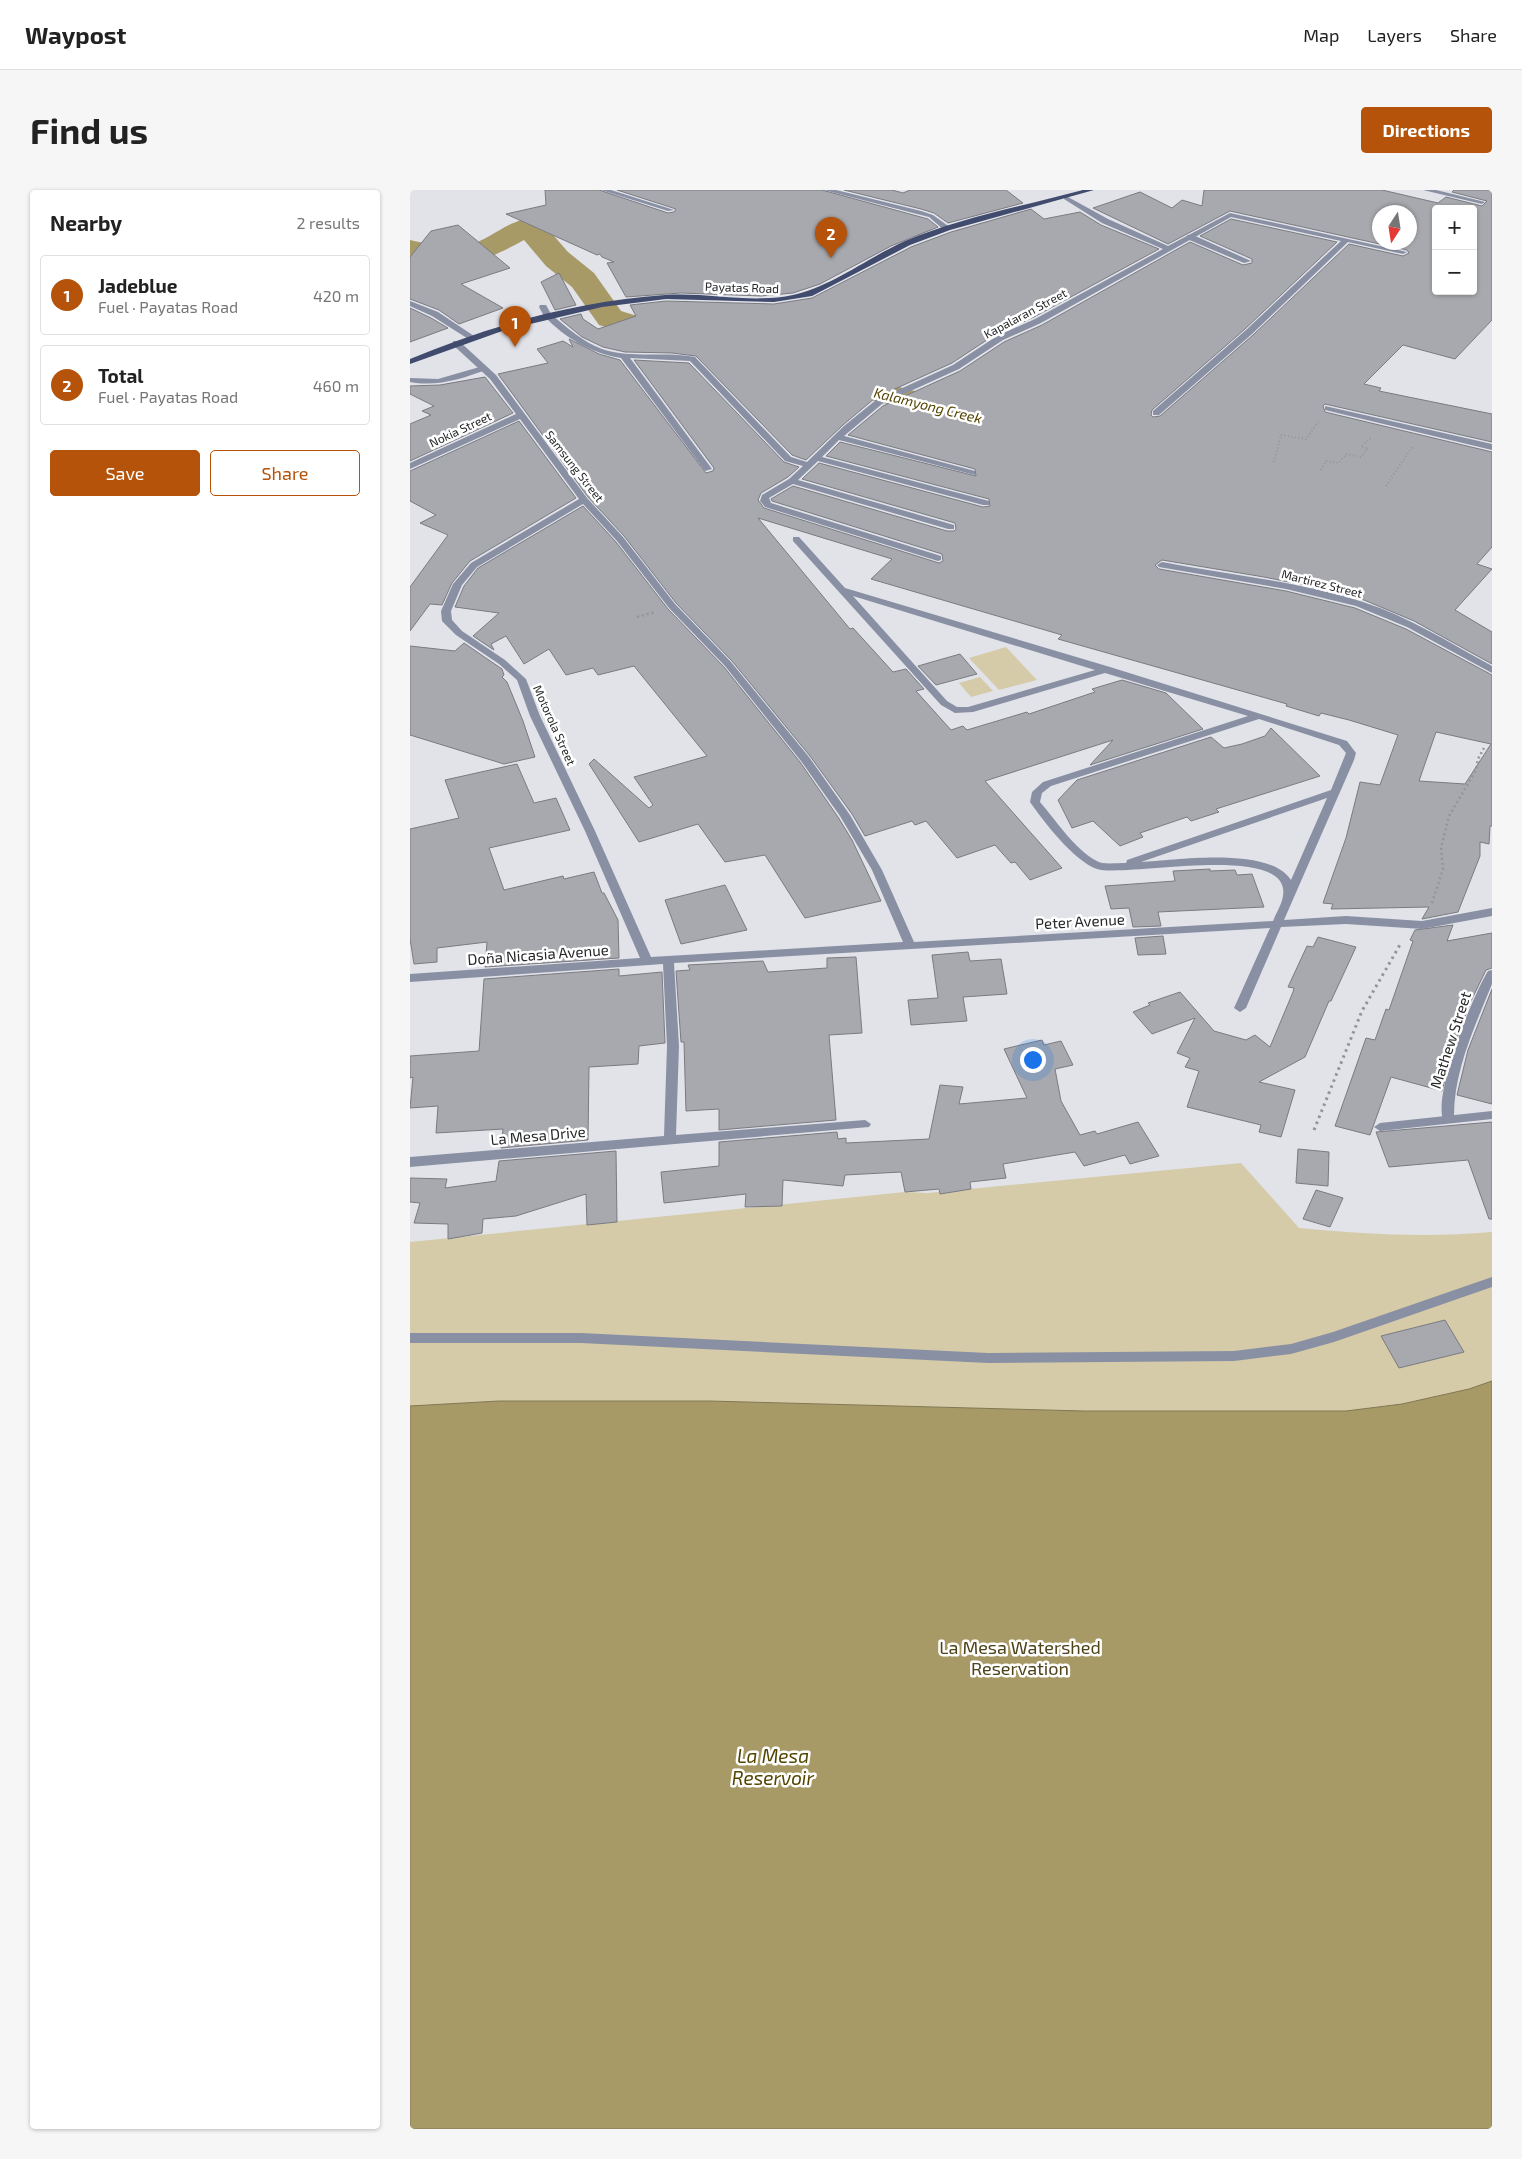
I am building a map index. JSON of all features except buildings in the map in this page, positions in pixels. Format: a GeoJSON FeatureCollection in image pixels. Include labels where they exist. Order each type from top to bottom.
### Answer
{"type":"FeatureCollection","features":[{"type":"Feature","properties":{"kind":"main road","name":"Payatas Road"},"geometry":{"type":"LineString","coordinates":[[410,362],[456,343],[548,316],[623,302],[668,296],[763,301],[794,298],[810,294],[907,244],[947,228],[1091,190]]}},
{"type":"Feature","properties":{"kind":"street"},"geometry":{"type":"LineString","coordinates":[[604,190],[670,210]]}},
{"type":"Feature","properties":{"kind":"street"},"geometry":{"type":"LineString","coordinates":[[828,190],[919,212],[931,216],[947,228]]}},
{"type":"Feature","properties":{"kind":"street"},"geometry":{"type":"LineString","coordinates":[[1426,190],[1482,202]]}},
{"type":"Feature","properties":{"kind":"street"},"geometry":{"type":"LineString","coordinates":[[1066,198],[1105,221],[1168,249]]}},
{"type":"Feature","properties":{"kind":"street","name":"Kapalaran Street"},"geometry":{"type":"LineString","coordinates":[[938,558],[768,504],[764,501],[765,497],[792,481],[838,437],[879,402],[956,367],[1000,338],[1038,321],[1230,215],[1403,252]]}},
{"type":"Feature","properties":{"kind":"street"},"geometry":{"type":"LineString","coordinates":[[1190,237],[1248,261]]}},
{"type":"Feature","properties":{"kind":"street"},"geometry":{"type":"LineString","coordinates":[[1156,413],[1249,332],[1345,241]]}},
{"type":"Feature","properties":{"kind":"street"},"geometry":{"type":"LineString","coordinates":[[410,303],[435,314],[473,338]]}},
{"type":"Feature","properties":{"kind":"street"},"geometry":{"type":"LineString","coordinates":[[543,307],[548,316],[572,335],[599,350],[623,355],[692,359],[788,459],[809,465]]}},
{"type":"Feature","properties":{"kind":"street","name":"Samsung Street"},"geometry":{"type":"LineString","coordinates":[[456,343],[493,377],[584,500],[620,539],[672,606],[734,671],[805,759],[845,815],[877,870],[910,946]]}},
{"type":"Feature","properties":{"kind":"street"},"geometry":{"type":"LineString","coordinates":[[623,355],[708,469]]}},
{"type":"Feature","properties":{"kind":"street"},"geometry":{"type":"LineString","coordinates":[[410,380],[424,382],[443,381],[483,368]]}},
{"type":"Feature","properties":{"kind":"street"},"geometry":{"type":"LineString","coordinates":[[1328,408],[1492,447]]}},
{"type":"Feature","properties":{"kind":"street","name":"Nokia Street"},"geometry":{"type":"LineString","coordinates":[[410,466],[521,415]]}},
{"type":"Feature","properties":{"kind":"street"},"geometry":{"type":"LineString","coordinates":[[838,437],[972,473]]}},
{"type":"Feature","properties":{"kind":"street"},"geometry":{"type":"LineString","coordinates":[[816,458],[986,503]]}},
{"type":"Feature","properties":{"kind":"street"},"geometry":{"type":"LineString","coordinates":[[792,481],[951,527]]}},
{"type":"Feature","properties":{"kind":"street","name":"Motorola Street"},"geometry":{"type":"LineString","coordinates":[[584,500],[474,565],[458,584],[446,611],[447,621],[459,633],[502,662],[521,679],[535,716],[590,830],[647,961]]}},
{"type":"Feature","properties":{"kind":"street"},"geometry":{"type":"LineString","coordinates":[[796,538],[944,703],[955,710],[969,710],[1107,669]]}},
{"type":"Feature","properties":{"kind":"street","name":"Martirez Street"},"geometry":{"type":"LineString","coordinates":[[1162,565],[1276,584],[1362,605],[1427,633],[1492,670]]}},
{"type":"Feature","properties":{"kind":"street"},"geometry":{"type":"LineString","coordinates":[[842,590],[1107,669],[1337,740],[1347,745],[1351,753],[1240,1008]]}},
{"type":"Feature","properties":{"kind":"street"},"geometry":{"type":"LineString","coordinates":[[1258,716],[1040,788],[1035,797],[1035,802],[1082,857],[1100,866],[1223,862],[1267,867],[1278,873],[1286,881],[1289,889],[1288,897]]}},
{"type":"Feature","properties":{"kind":"street"},"geometry":{"type":"LineString","coordinates":[[1118,866],[1335,792]]}},
{"type":"Feature","properties":{"kind":"street","name":"Peter Avenue"},"geometry":{"type":"LineString","coordinates":[[668,960],[1346,920],[1412,926],[1436,924],[1492,912]]}},
{"type":"Feature","properties":{"kind":"street"},"geometry":{"type":"LineString","coordinates":[[668,960],[673,1046],[670,1140]]}},
{"type":"Feature","properties":{"kind":"street","name":"Doña Nicasia Avenue"},"geometry":{"type":"LineString","coordinates":[[410,978],[668,960]]}},
{"type":"Feature","properties":{"kind":"street","name":"Mathew Street"},"geometry":{"type":"LineString","coordinates":[[1448,1119],[1446,1107],[1450,1087],[1486,984],[1492,974]]}},
{"type":"Feature","properties":{"kind":"street"},"geometry":{"type":"LineString","coordinates":[[1380,1127],[1492,1115]]}},
{"type":"Feature","properties":{"kind":"street","name":"La Mesa Drive"},"geometry":{"type":"LineString","coordinates":[[410,1162],[865,1124]]}},
{"type":"Feature","properties":{"kind":"street"},"geometry":{"type":"LineString","coordinates":[[410,1338],[581,1338],[988,1358],[1234,1356],[1291,1349],[1317,1342],[1492,1282]]}},
{"type":"Feature","properties":{"kind":"path"},"geometry":{"type":"LineString","coordinates":[[1274,462],[1281,435],[1306,439],[1328,408]]}},
{"type":"Feature","properties":{"kind":"path"},"geometry":{"type":"LineString","coordinates":[[1321,470],[1326,461],[1339,463],[1346,454],[1360,457],[1368,448],[1362,447],[1387,422]]}},
{"type":"Feature","properties":{"kind":"path"},"geometry":{"type":"LineString","coordinates":[[1386,486],[1414,444],[1428,448],[1440,435]]}},
{"type":"Feature","properties":{"kind":"path"},"geometry":{"type":"LineString","coordinates":[[1436,924],[1433,898],[1443,869],[1440,853],[1444,830],[1453,807],[1465,791],[1476,770],[1478,759],[1484,748]]}},
{"type":"Feature","properties":{"kind":"path"},"geometry":{"type":"LineString","coordinates":[[1314,1130],[1362,1011],[1412,926]]}},
{"type":"Feature","properties":{"kind":"green space"},"geometry":{"type":"Polygon","coordinates":[[[1006,647],[1037,680],[999,690],[969,658],[1006,647]]]}},
{"type":"Feature","properties":{"kind":"green space"},"geometry":{"type":"Polygon","coordinates":[[[980,677],[993,691],[971,697],[959,683],[980,677]]]}},
{"type":"Feature","properties":{"kind":"green space","name":"La Mesa Reservoir"},"geometry":{"type":"Polygon","coordinates":[[[1241,1163],[1299,1228],[1396,1235],[1492,1232],[1492,2129],[410,2129],[410,1242],[905,1192],[928,1193],[1241,1163]]]}},
{"type":"Feature","properties":{"kind":"water","name":"La Mesa Reservoir"},"geometry":{"type":"Polygon","coordinates":[[[1492,1381],[1492,2129],[410,2129],[410,1406],[499,1401],[709,1401],[1084,1411],[1346,1411],[1402,1404],[1469,1389],[1492,1381]]]}},
{"type":"Feature","properties":{"kind":"waterway","name":"Kalamyong Creek"},"geometry":{"type":"LineString","coordinates":[[410,249],[449,255],[470,254],[488,248],[522,229],[536,234],[557,259],[583,280],[610,318],[631,325],[691,327]]}},
{"type":"Feature","properties":{"kind":"waterway","name":"Kalamyong Creek"},"geometry":{"type":"LineString","coordinates":[[819,366],[834,379],[847,384],[971,415]]}},
{"type":"Feature","properties":{"kind":"place","name":"Total"},"geometry":{"type":"Point","coordinates":[831,258]}},
{"type":"Feature","properties":{"kind":"place","name":"Jadeblue"},"geometry":{"type":"Point","coordinates":[515,347]}},
{"type":"Feature","properties":{"kind":"park label","name":"La Mesa Watershed Reservation"},"geometry":{"type":"Point","coordinates":[1020,1657]}}]}
